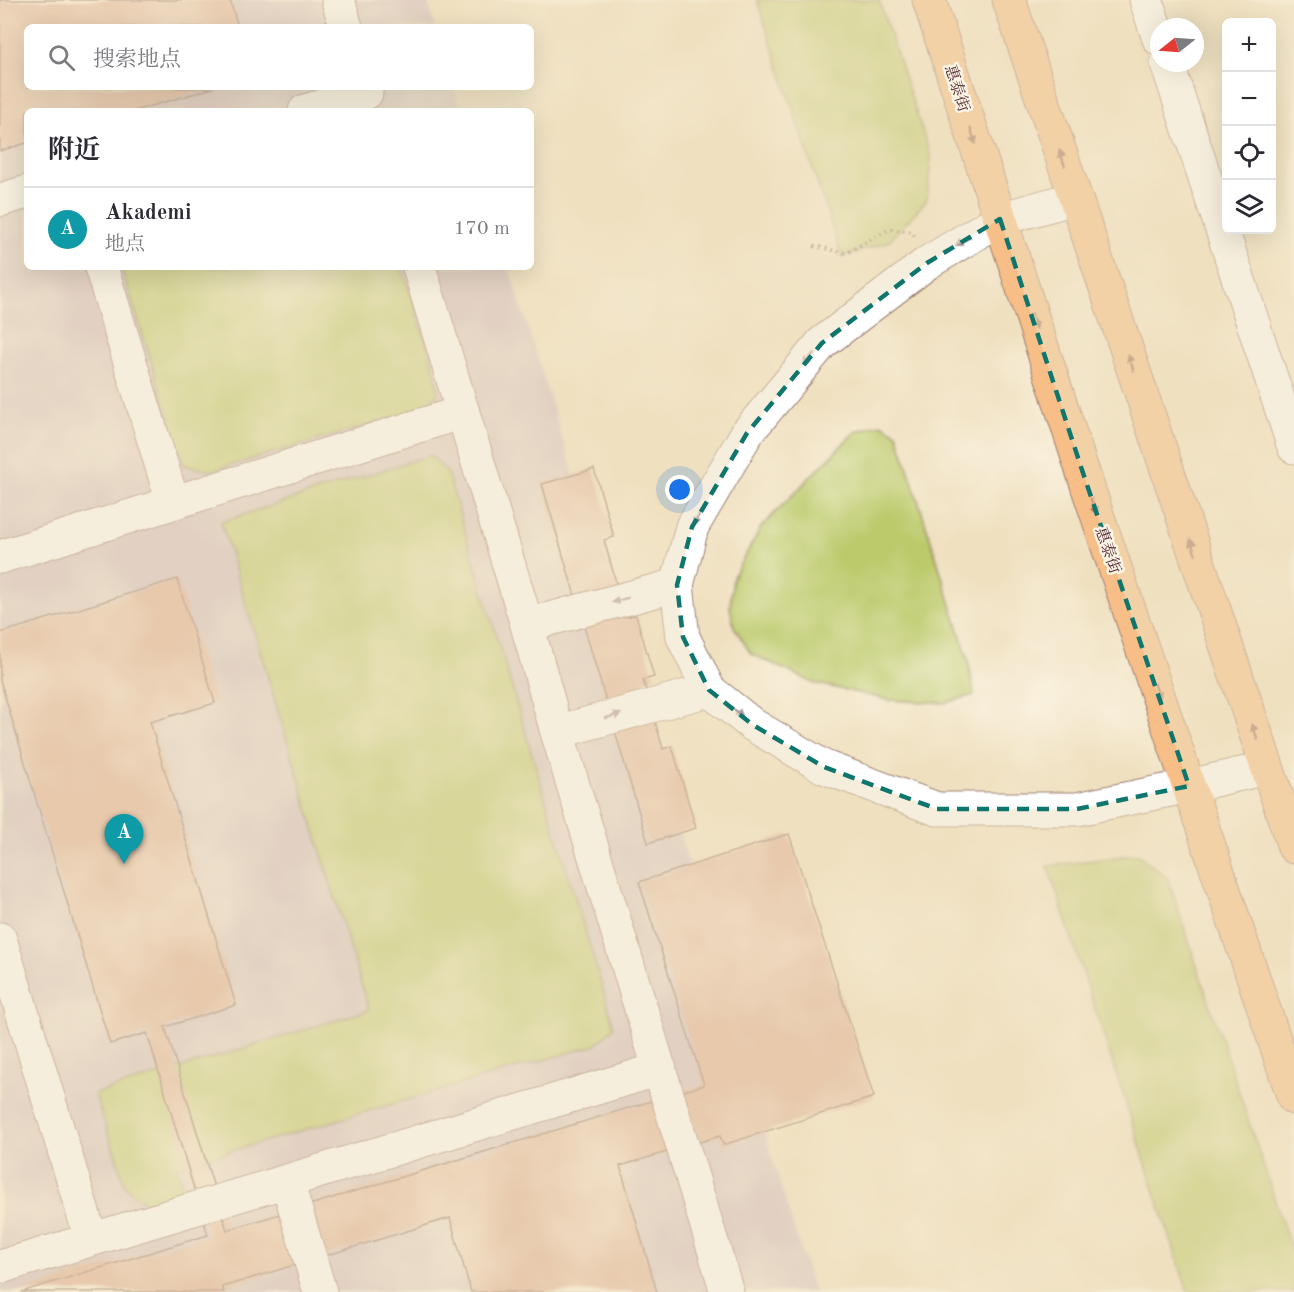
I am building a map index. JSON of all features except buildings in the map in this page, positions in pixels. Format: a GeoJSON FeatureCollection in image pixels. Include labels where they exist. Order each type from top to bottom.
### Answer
{"type":"FeatureCollection","features":[{"type":"Feature","properties":{"kind":"main road","name":"惠泰街"},"geometry":{"type":"LineString","coordinates":[[929,0],[1082,470],[1294,1098]]}},
{"type":"Feature","properties":{"kind":"main road"},"geometry":{"type":"LineString","coordinates":[[1009,0],[1294,848]]}},
{"type":"Feature","properties":{"kind":"street"},"geometry":{"type":"LineString","coordinates":[[338,0],[345,24]]}},
{"type":"Feature","properties":{"kind":"street"},"geometry":{"type":"LineString","coordinates":[[1146,0],[1152,18]]}},
{"type":"Feature","properties":{"kind":"street"},"geometry":{"type":"LineString","coordinates":[[1170,72],[1294,447]]}},
{"type":"Feature","properties":{"kind":"street"},"geometry":{"type":"LineString","coordinates":[[318,108],[368,97]]}},
{"type":"Feature","properties":{"kind":"street"},"geometry":{"type":"LineString","coordinates":[[0,200],[24,193]]}},
{"type":"Feature","properties":{"kind":"street"},"geometry":{"type":"LineString","coordinates":[[1075,198],[1000,219],[927,263],[822,344],[747,433],[692,527],[677,585],[683,637],[709,690],[753,725],[824,767],[937,809],[1077,809],[1267,768]]}},
{"type":"Feature","properties":{"kind":"street"},"geometry":{"type":"LineString","coordinates":[[102,270],[173,503]]}},
{"type":"Feature","properties":{"kind":"street"},"geometry":{"type":"LineString","coordinates":[[420,270],[727,1292]]}},
{"type":"Feature","properties":{"kind":"street"},"geometry":{"type":"LineString","coordinates":[[0,557],[463,412]]}},
{"type":"Feature","properties":{"kind":"street"},"geometry":{"type":"LineString","coordinates":[[526,625],[677,585]]}},
{"type":"Feature","properties":{"kind":"street"},"geometry":{"type":"LineString","coordinates":[[557,732],[709,690]]}},
{"type":"Feature","properties":{"kind":"street"},"geometry":{"type":"LineString","coordinates":[[0,939],[91,1239]]}},
{"type":"Feature","properties":{"kind":"street"},"geometry":{"type":"LineString","coordinates":[[0,1267],[660,1069]]}},
{"type":"Feature","properties":{"kind":"street"},"geometry":{"type":"LineString","coordinates":[[287,1181],[320,1292]]}},
{"type":"Feature","properties":{"kind":"path"},"geometry":{"type":"LineString","coordinates":[[814,246],[846,254],[890,229],[912,232],[927,263]]}},
{"type":"Feature","properties":{"kind":"highlighted area"},"geometry":{"type":"Polygon","coordinates":[[[1000,219],[1082,470],[1189,786],[1077,809],[937,809],[824,767],[753,725],[709,690],[683,637],[677,585],[692,527],[747,433],[822,343],[927,263],[1000,219]]]}},
{"type":"Feature","properties":{"kind":"shaded area"},"geometry":{"type":"Polygon","coordinates":[[[0,0],[427,0],[434,24],[24,24],[24,90],[454,90],[460,108],[24,108],[24,270],[510,270],[630,655],[764,1132],[814,1292],[0,1292],[0,0]]]}},
{"type":"Feature","properties":{"kind":"green space"},"geometry":{"type":"Polygon","coordinates":[[[757,0],[879,0],[931,157],[927,200],[888,242],[842,257],[757,0]]]}},
{"type":"Feature","properties":{"kind":"green space"},"geometry":{"type":"Polygon","coordinates":[[[122,270],[403,270],[434,367],[438,393],[421,410],[211,471],[184,465],[122,270]]]}},
{"type":"Feature","properties":{"kind":"green space"},"geometry":{"type":"Polygon","coordinates":[[[881,424],[897,433],[968,659],[974,695],[945,703],[889,700],[814,683],[751,654],[734,627],[730,607],[733,577],[762,526],[855,432],[881,424]]]}},
{"type":"Feature","properties":{"kind":"green space"},"geometry":{"type":"Polygon","coordinates":[[[430,455],[447,472],[614,1027],[596,1045],[176,1167],[185,1192],[147,1205],[126,1187],[95,1094],[369,1010],[221,522],[430,455]]]}},
{"type":"Feature","properties":{"kind":"green space"},"geometry":{"type":"Polygon","coordinates":[[[1138,854],[1168,879],[1294,1258],[1294,1292],[1188,1292],[1048,866],[1138,854]]]}},
{"type":"Feature","properties":{"kind":"place","name":"Akademi"},"geometry":{"type":"Point","coordinates":[124,864]}}]}
